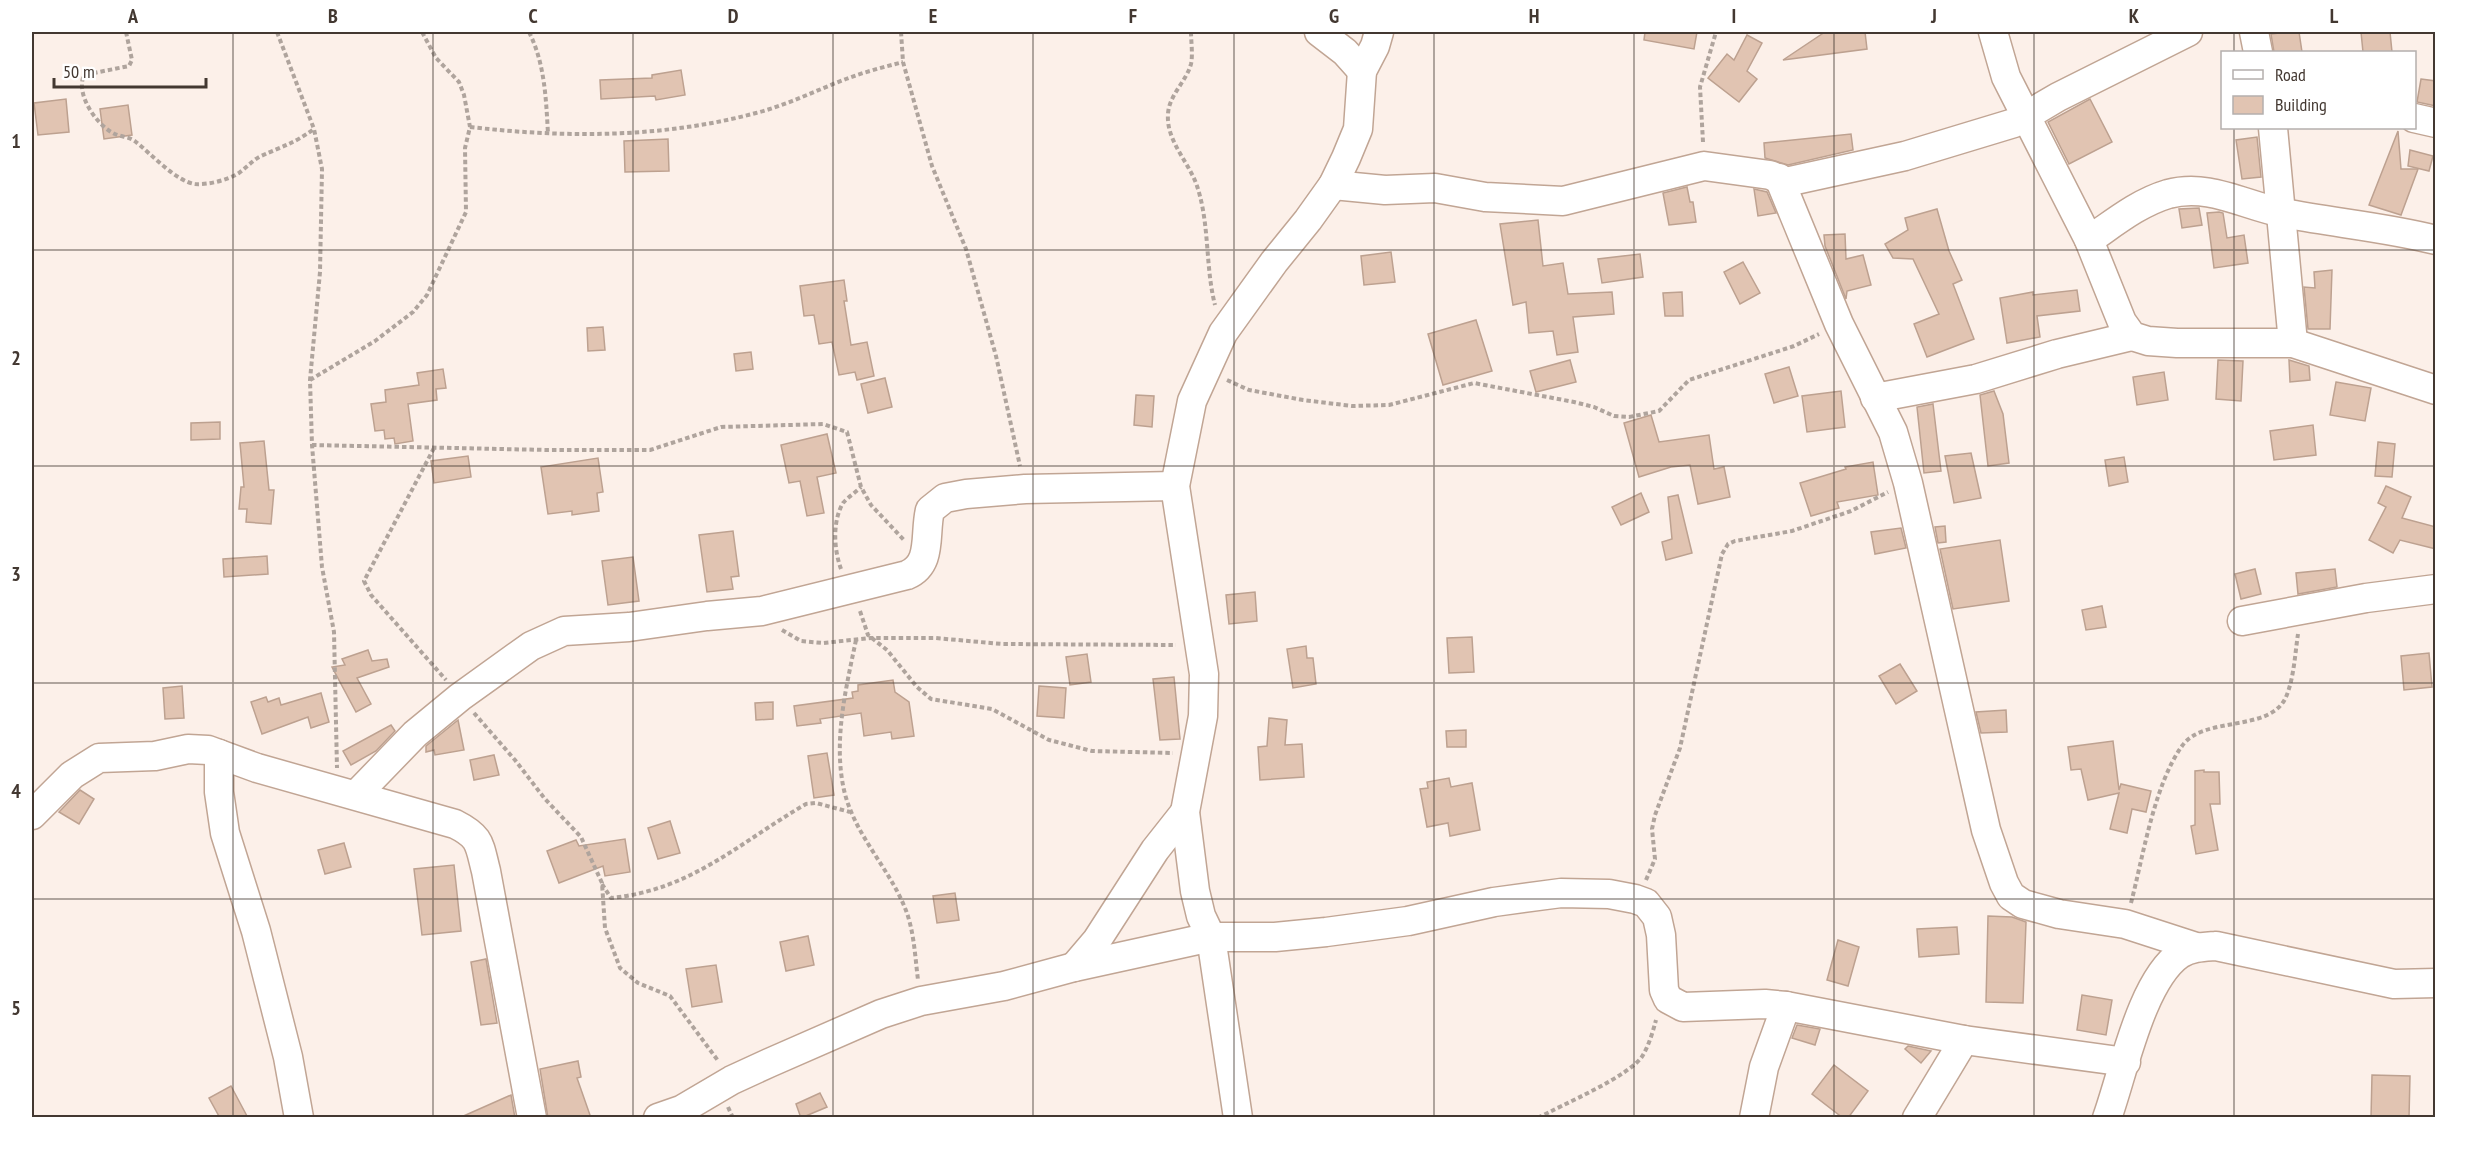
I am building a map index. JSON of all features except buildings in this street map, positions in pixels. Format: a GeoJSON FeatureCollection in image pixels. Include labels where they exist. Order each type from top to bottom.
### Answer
{"type":"FeatureCollection","features":[{"type":"Feature","properties":{"kind":"street"},"geometry":{"type":"LineString","coordinates":[[1319,32],[1345,52],[1362,72]]}},
{"type":"Feature","properties":{"kind":"street"},"geometry":{"type":"LineString","coordinates":[[1238,1118],[1211,937],[1201,916],[1195,891],[1185,812],[1205,694],[1200,644],[1175,486],[1192,401],[1222,333],[1333,185],[1358,129],[1362,72],[1379,32]]}},
{"type":"Feature","properties":{"kind":"street"},"geometry":{"type":"LineString","coordinates":[[1993,32],[2006,76],[2089,240],[2122,322],[2132,336]]}},
{"type":"Feature","properties":{"kind":"street"},"geometry":{"type":"LineString","coordinates":[[1333,185],[1385,190],[1435,188],[1485,197],[1563,201],[1704,166],[1779,178],[1786,182],[1905,156],[2014,123],[2058,97],[2188,32]]}},
{"type":"Feature","properties":{"kind":"street"},"geometry":{"type":"LineString","coordinates":[[2254,32],[2258,51]]}},
{"type":"Feature","properties":{"kind":"street"},"geometry":{"type":"LineString","coordinates":[[2416,118],[2436,123]]}},
{"type":"Feature","properties":{"kind":"street"},"geometry":{"type":"LineString","coordinates":[[2273,129],[2293,343]]}},
{"type":"Feature","properties":{"kind":"street"},"geometry":{"type":"LineString","coordinates":[[1779,178],[1839,324],[1893,432],[1908,483],[1986,830],[2004,884],[2011,896],[2035,908],[2125,924],[2196,947],[2216,946],[2394,984],[2436,983]]}},
{"type":"Feature","properties":{"kind":"street"},"geometry":{"type":"LineString","coordinates":[[2089,240],[2142,204],[2169,194],[2195,190],[2219,193],[2280,212],[2436,240]]}},
{"type":"Feature","properties":{"kind":"street"},"geometry":{"type":"LineString","coordinates":[[1875,398],[1976,379],[2057,354],[2132,336],[2148,341],[2176,343],[2293,343],[2436,390]]}},
{"type":"Feature","properties":{"kind":"street"},"geometry":{"type":"LineString","coordinates":[[346,792],[460,697],[531,646],[564,632],[629,627],[762,611],[907,575],[919,570],[924,561],[930,510],[945,498],[1025,489],[1175,486]]}},
{"type":"Feature","properties":{"kind":"street"},"geometry":{"type":"LineString","coordinates":[[2242,621],[2436,588]]}},
{"type":"Feature","properties":{"kind":"street"},"geometry":{"type":"LineString","coordinates":[[32,815],[72,775],[99,758],[155,756],[188,749],[207,750],[257,768],[455,824],[471,832],[478,842],[486,871],[532,1118]]}},
{"type":"Feature","properties":{"kind":"street"},"geometry":{"type":"LineString","coordinates":[[219,754],[219,792],[225,833],[256,931],[288,1057],[299,1118]]}},
{"type":"Feature","properties":{"kind":"street"},"geometry":{"type":"LineString","coordinates":[[1074,967],[1097,940],[1155,850],[1185,812]]}},
{"type":"Feature","properties":{"kind":"street"},"geometry":{"type":"LineString","coordinates":[[658,1118],[681,1110],[732,1080],[881,1014],[921,1001],[1004,986],[1074,967],[1211,937],[1275,937],[1326,932],[1408,921],[1494,902],[1561,893],[1609,894],[1646,903],[1657,917],[1664,956],[1662,974],[1664,990],[1668,999],[1683,1007],[1765,1004],[1786,1006],[1964,1040],[2126,1062]]}},
{"type":"Feature","properties":{"kind":"street"},"geometry":{"type":"LineString","coordinates":[[2107,1118],[2146,999],[2163,972],[2179,955],[2196,947]]}},
{"type":"Feature","properties":{"kind":"street"},"geometry":{"type":"LineString","coordinates":[[1754,1118],[1764,1067],[1786,1006]]}},
{"type":"Feature","properties":{"kind":"street"},"geometry":{"type":"LineString","coordinates":[[1917,1118],[1964,1040]]}},
{"type":"Feature","properties":{"kind":"path"},"geometry":{"type":"LineString","coordinates":[[126,32],[132,60],[129,66],[89,74],[83,78],[81,84],[83,96],[103,126],[114,134],[133,139],[173,175],[193,184],[211,183],[237,174],[259,157],[293,144],[314,129]]}},
{"type":"Feature","properties":{"kind":"path"},"geometry":{"type":"LineString","coordinates":[[277,32],[314,129],[322,169],[319,283],[310,380],[312,445],[322,567],[334,632],[346,792]]}},
{"type":"Feature","properties":{"kind":"path"},"geometry":{"type":"LineString","coordinates":[[310,380],[398,325],[427,295],[466,212],[465,148],[470,127],[464,95],[459,82],[436,58],[422,32]]}},
{"type":"Feature","properties":{"kind":"path"},"geometry":{"type":"LineString","coordinates":[[529,32],[539,54],[549,134]]}},
{"type":"Feature","properties":{"kind":"path"},"geometry":{"type":"LineString","coordinates":[[901,32],[903,62],[932,166],[966,249],[996,356],[1025,489]]}},
{"type":"Feature","properties":{"kind":"path"},"geometry":{"type":"LineString","coordinates":[[1191,32],[1191,64],[1175,91],[1168,114],[1169,125],[1171,137],[1187,162],[1197,187],[1205,220],[1212,294],[1222,333]]}},
{"type":"Feature","properties":{"kind":"path"},"geometry":{"type":"LineString","coordinates":[[1704,166],[1700,87],[1716,32]]}},
{"type":"Feature","properties":{"kind":"path"},"geometry":{"type":"LineString","coordinates":[[470,127],[549,134],[619,134],[688,128],[728,121],[760,112],[849,77],[903,62]]}},
{"type":"Feature","properties":{"kind":"path"},"geometry":{"type":"LineString","coordinates":[[1206,371],[1249,390],[1352,406],[1389,405],[1474,383],[1594,406],[1614,416],[1629,417],[1659,411],[1689,380],[1794,346],[1839,324]]}},
{"type":"Feature","properties":{"kind":"path"},"geometry":{"type":"LineString","coordinates":[[312,445],[650,450],[721,427],[823,424],[847,432],[861,488],[871,505],[924,561]]}},
{"type":"Feature","properties":{"kind":"path"},"geometry":{"type":"LineString","coordinates":[[434,448],[364,581],[371,595],[516,760],[545,799],[581,837],[611,898],[646,892],[694,875],[806,804],[816,803],[850,812]]}},
{"type":"Feature","properties":{"kind":"path"},"geometry":{"type":"LineString","coordinates":[[1635,899],[1653,867],[1652,829],[1655,815],[1680,747],[1722,554],[1728,544],[1792,531],[1851,510],[1908,483]]}},
{"type":"Feature","properties":{"kind":"path"},"geometry":{"type":"LineString","coordinates":[[861,488],[843,503],[834,534],[837,559],[853,590],[866,631],[871,638],[887,650],[917,687],[931,699],[992,710],[1049,740],[1092,751],[1196,753]]}},
{"type":"Feature","properties":{"kind":"path"},"geometry":{"type":"LineString","coordinates":[[2125,924],[2156,806],[2170,767],[2182,746],[2192,736],[2263,717],[2279,707],[2286,698],[2291,679],[2302,610]]}},
{"type":"Feature","properties":{"kind":"path"},"geometry":{"type":"LineString","coordinates":[[762,611],[782,630],[801,641],[823,643],[871,638],[935,638],[1002,644],[1200,644]]}},
{"type":"Feature","properties":{"kind":"path"},"geometry":{"type":"LineString","coordinates":[[856,640],[849,674],[840,749],[844,790],[850,812],[904,906],[913,939],[921,1001]]}},
{"type":"Feature","properties":{"kind":"path"},"geometry":{"type":"LineString","coordinates":[[602,883],[605,928],[620,968],[638,983],[670,996],[732,1080]]}},
{"type":"Feature","properties":{"kind":"path"},"geometry":{"type":"LineString","coordinates":[[1538,1118],[1636,1064],[1643,1056],[1650,1038],[1664,990]]}}]}
